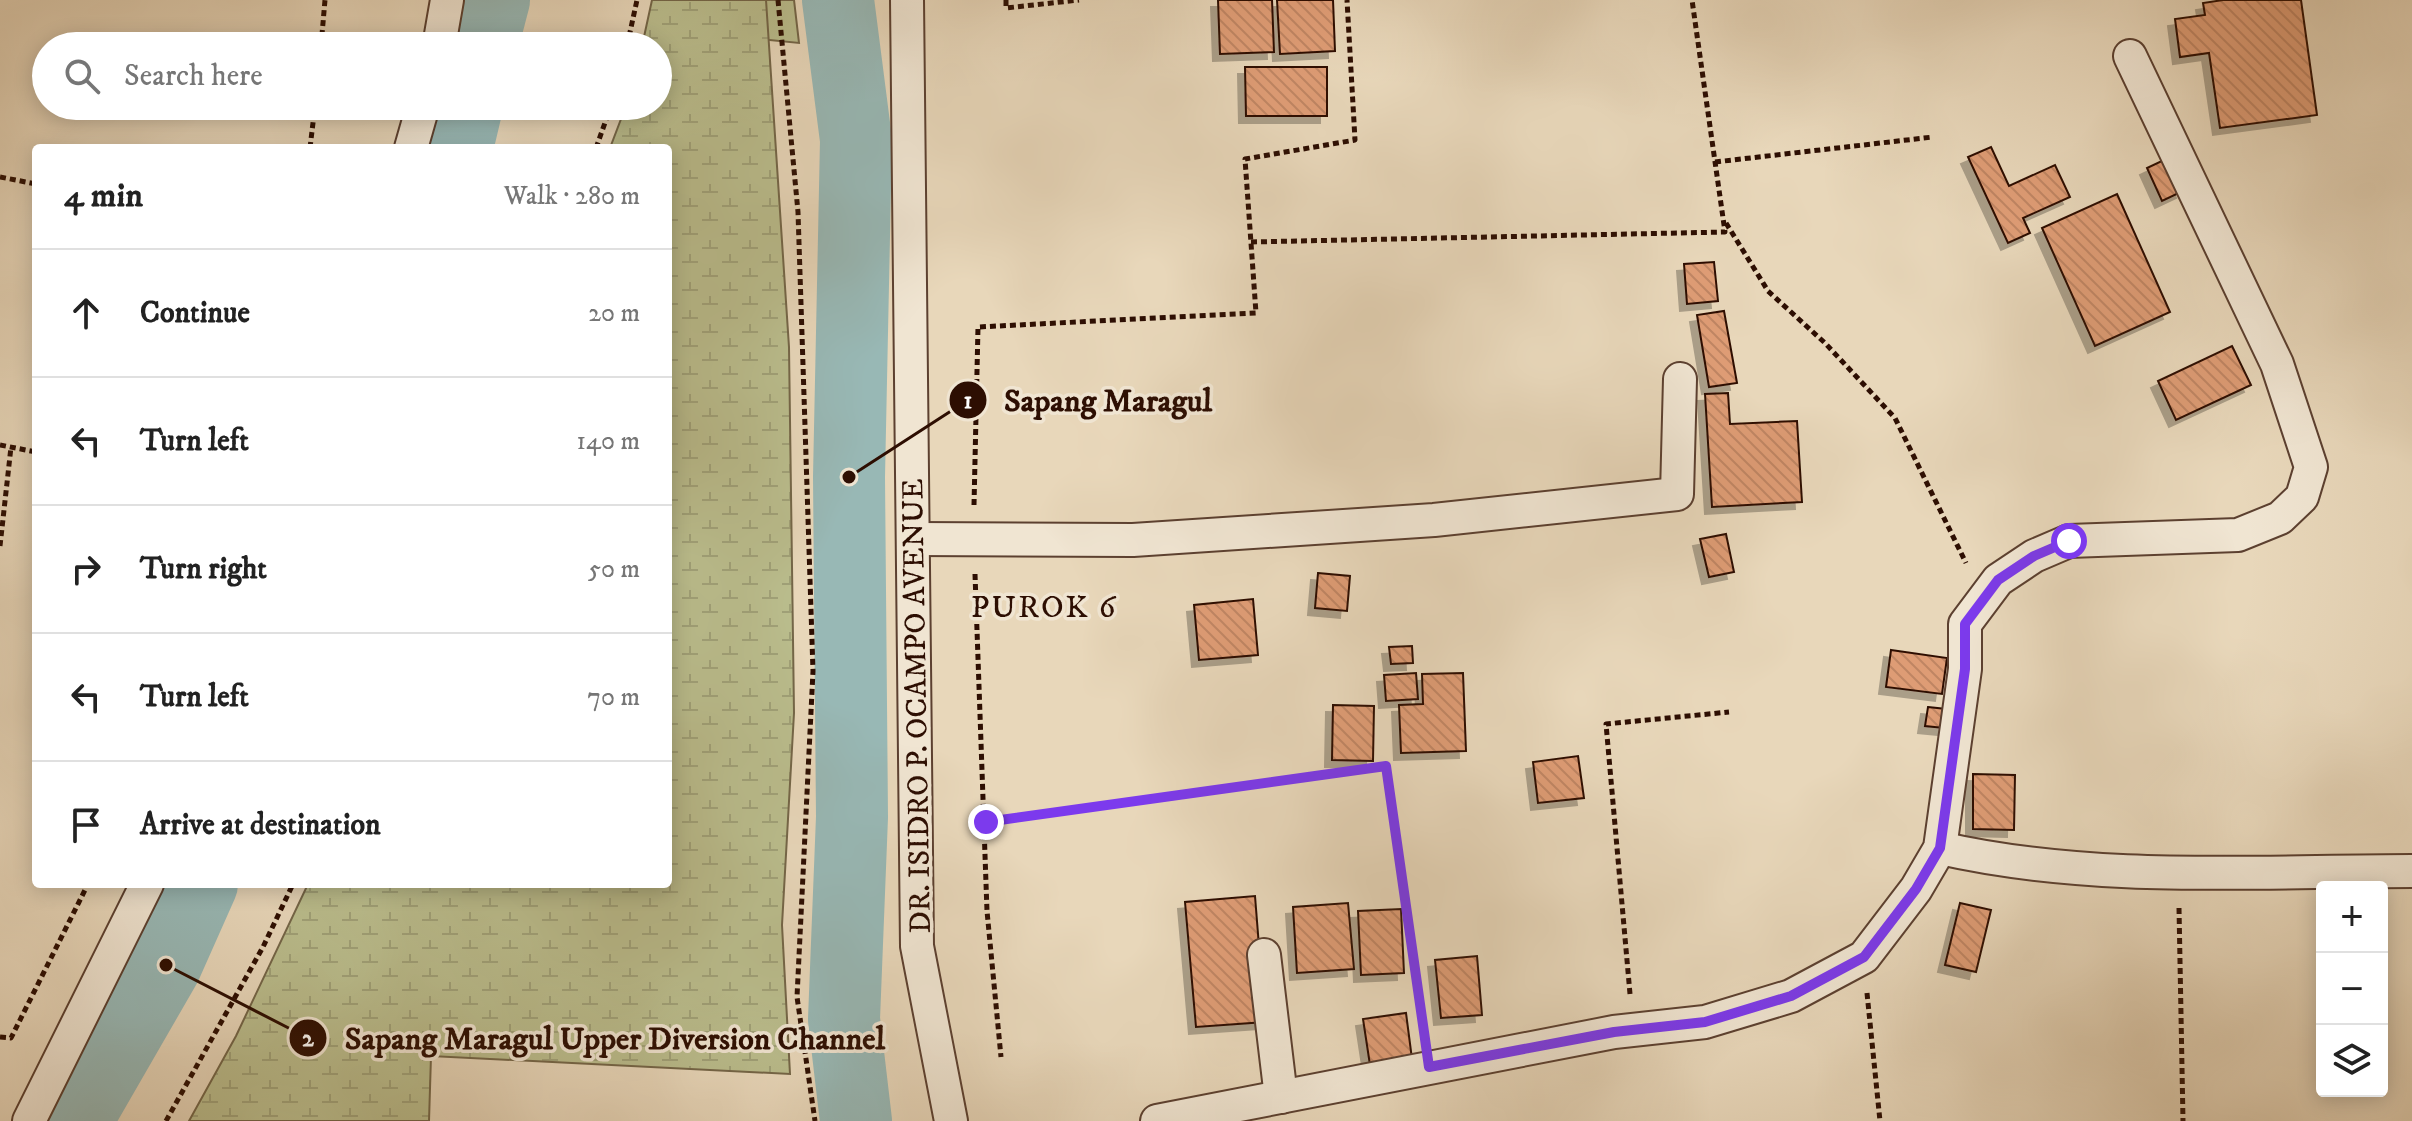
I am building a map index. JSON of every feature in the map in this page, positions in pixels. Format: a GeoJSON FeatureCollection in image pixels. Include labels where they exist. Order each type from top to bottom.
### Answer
{"type":"FeatureCollection","features":[{"type":"Feature","properties":{"kind":"street"},"geometry":{"type":"LineString","coordinates":[[441,32],[447,0]]}},
{"type":"Feature","properties":{"kind":"street","name":"DR. ISIDRO P. OCAMPO AVENUE"},"geometry":{"type":"LineString","coordinates":[[907,0],[917,946],[951,1121]]}},
{"type":"Feature","properties":{"kind":"street"},"geometry":{"type":"LineString","coordinates":[[1157,1121],[1429,1067],[1634,1030],[1705,1022],[1791,996],[1864,957],[1916,889],[1940,848],[1965,669],[1965,624],[1998,580],[2034,556],[2069,541],[2238,535],[2280,518],[2302,497],[2311,467],[2277,364],[2130,56]]}},
{"type":"Feature","properties":{"kind":"street"},"geometry":{"type":"LineString","coordinates":[[412,144],[419,120]]}},
{"type":"Feature","properties":{"kind":"street"},"geometry":{"type":"LineString","coordinates":[[915,539],[1133,540],[1434,520],[1677,494],[1680,379]]}},
{"type":"Feature","properties":{"kind":"street"},"geometry":{"type":"LineString","coordinates":[[1940,848],[1981,858],[2088,869],[2412,871]]}},
{"type":"Feature","properties":{"kind":"street"},"geometry":{"type":"LineString","coordinates":[[29,1121],[145,888]]}},
{"type":"Feature","properties":{"kind":"street"},"geometry":{"type":"LineString","coordinates":[[1264,955],[1281,1097]]}},
{"type":"Feature","properties":{"kind":"path"},"geometry":{"type":"LineString","coordinates":[[322,32],[325,0]]}},
{"type":"Feature","properties":{"kind":"path"},"geometry":{"type":"LineString","coordinates":[[630,32],[637,0]]}},
{"type":"Feature","properties":{"kind":"path"},"geometry":{"type":"LineString","coordinates":[[778,0],[798,212],[813,671],[797,997],[815,1121]]}},
{"type":"Feature","properties":{"kind":"path"},"geometry":{"type":"LineString","coordinates":[[1006,0],[1006,8],[1079,0]]}},
{"type":"Feature","properties":{"kind":"path"},"geometry":{"type":"LineString","coordinates":[[1347,0],[1355,140],[1245,159],[1251,242],[1725,232],[1692,0]]}},
{"type":"Feature","properties":{"kind":"path"},"geometry":{"type":"LineString","coordinates":[[310,144],[313,120]]}},
{"type":"Feature","properties":{"kind":"path"},"geometry":{"type":"LineString","coordinates":[[597,144],[606,120]]}},
{"type":"Feature","properties":{"kind":"path"},"geometry":{"type":"LineString","coordinates":[[1715,162],[1933,137]]}},
{"type":"Feature","properties":{"kind":"path"},"geometry":{"type":"LineString","coordinates":[[0,177],[32,183]]}},
{"type":"Feature","properties":{"kind":"path"},"geometry":{"type":"LineString","coordinates":[[1723,218],[1768,291],[1825,343],[1895,418],[1983,598]]}},
{"type":"Feature","properties":{"kind":"path"},"geometry":{"type":"LineString","coordinates":[[0,445],[32,451]]}},
{"type":"Feature","properties":{"kind":"path"},"geometry":{"type":"LineString","coordinates":[[0,546],[11,447]]}},
{"type":"Feature","properties":{"kind":"path"},"geometry":{"type":"LineString","coordinates":[[1634,1030],[1606,724],[1729,712]]}},
{"type":"Feature","properties":{"kind":"path"},"geometry":{"type":"LineString","coordinates":[[986,822],[1386,766],[1429,1067]]}},
{"type":"Feature","properties":{"kind":"path"},"geometry":{"type":"LineString","coordinates":[[2178,871],[2183,1121]]}},
{"type":"Feature","properties":{"kind":"path"},"geometry":{"type":"LineString","coordinates":[[0,1037],[11,1038],[86,888]]}},
{"type":"Feature","properties":{"kind":"path"},"geometry":{"type":"LineString","coordinates":[[166,1121],[263,947],[291,888]]}},
{"type":"Feature","properties":{"kind":"path"},"geometry":{"type":"LineString","coordinates":[[1864,957],[1880,1121]]}},
{"type":"Feature","properties":{"kind":"green space"},"geometry":{"type":"Polygon","coordinates":[[[652,0],[766,0],[789,347],[794,713],[782,925],[790,1074],[431,1056],[429,1121],[189,1121],[236,1036],[306,888],[672,888],[672,144],[612,144],[621,120],[672,120],[672,32],[645,32],[652,0]]]}},
{"type":"Feature","properties":{"kind":"green space"},"geometry":{"type":"Polygon","coordinates":[[[663,0],[794,0],[799,43],[662,29],[663,0]]]}},
{"type":"Feature","properties":{"kind":"building"},"geometry":{"type":"Polygon","coordinates":[[[1218,0],[1272,0],[1274,52],[1220,54],[1218,0]]]}},
{"type":"Feature","properties":{"kind":"building"},"geometry":{"type":"Polygon","coordinates":[[[1277,0],[1333,0],[1335,51],[1280,54],[1277,0]]]}},
{"type":"Feature","properties":{"kind":"building"},"geometry":{"type":"Polygon","coordinates":[[[2301,0],[2317,115],[2220,128],[2209,53],[2180,57],[2175,19],[2205,15],[2203,3],[2301,0]]]}},
{"type":"Feature","properties":{"kind":"building"},"geometry":{"type":"Polygon","coordinates":[[[1245,67],[1327,67],[1327,116],[1246,116],[1245,67]]]}},
{"type":"Feature","properties":{"kind":"building"},"geometry":{"type":"Polygon","coordinates":[[[1991,147],[2009,186],[2055,165],[2070,197],[2023,218],[2030,233],[2008,243],[1968,157],[1991,147]]]}},
{"type":"Feature","properties":{"kind":"building"},"geometry":{"type":"Polygon","coordinates":[[[2168,158],[2183,191],[2162,201],[2147,168],[2168,158]]]}},
{"type":"Feature","properties":{"kind":"building"},"geometry":{"type":"Polygon","coordinates":[[[2117,194],[2170,312],[2095,346],[2042,228],[2117,194]]]}},
{"type":"Feature","properties":{"kind":"building"},"geometry":{"type":"Polygon","coordinates":[[[1714,262],[1718,301],[1687,304],[1684,264],[1714,262]]]}},
{"type":"Feature","properties":{"kind":"building"},"geometry":{"type":"Polygon","coordinates":[[[1724,311],[1737,383],[1709,387],[1697,315],[1724,311]]]}},
{"type":"Feature","properties":{"kind":"building"},"geometry":{"type":"Polygon","coordinates":[[[2232,346],[2251,385],[2176,420],[2158,381],[2232,346]]]}},
{"type":"Feature","properties":{"kind":"building"},"geometry":{"type":"Polygon","coordinates":[[[1728,393],[1730,424],[1797,421],[1802,502],[1712,507],[1705,394],[1728,393]]]}},
{"type":"Feature","properties":{"kind":"building"},"geometry":{"type":"Polygon","coordinates":[[[1726,534],[1734,572],[1709,577],[1700,539],[1726,534]]]}},
{"type":"Feature","properties":{"kind":"building"},"geometry":{"type":"Polygon","coordinates":[[[1318,573],[1350,576],[1347,611],[1315,608],[1318,573]]]}},
{"type":"Feature","properties":{"kind":"building"},"geometry":{"type":"Polygon","coordinates":[[[1253,599],[1258,655],[1199,660],[1194,605],[1253,599]]]}},
{"type":"Feature","properties":{"kind":"building"},"geometry":{"type":"Polygon","coordinates":[[[1412,646],[1413,663],[1391,664],[1389,647],[1412,646]]]}},
{"type":"Feature","properties":{"kind":"building"},"geometry":{"type":"Polygon","coordinates":[[[1891,650],[1947,658],[1942,694],[1886,687],[1891,650]]]}},
{"type":"Feature","properties":{"kind":"building"},"geometry":{"type":"Polygon","coordinates":[[[1416,673],[1418,699],[1386,701],[1384,675],[1416,673]]]}},
{"type":"Feature","properties":{"kind":"building"},"geometry":{"type":"Polygon","coordinates":[[[1463,673],[1466,751],[1401,753],[1399,705],[1423,704],[1422,674],[1463,673]]]}},
{"type":"Feature","properties":{"kind":"building"},"geometry":{"type":"Polygon","coordinates":[[[1333,705],[1374,706],[1373,761],[1332,760],[1333,705]]]}},
{"type":"Feature","properties":{"kind":"building"},"geometry":{"type":"Polygon","coordinates":[[[1928,707],[1946,709],[1944,728],[1925,726],[1928,707]]]}},
{"type":"Feature","properties":{"kind":"building"},"geometry":{"type":"Polygon","coordinates":[[[1578,756],[1584,798],[1538,803],[1533,762],[1578,756]]]}},
{"type":"Feature","properties":{"kind":"building"},"geometry":{"type":"Polygon","coordinates":[[[1973,774],[2015,775],[2014,830],[1973,829],[1973,774]]]}},
{"type":"Feature","properties":{"kind":"building"},"geometry":{"type":"Polygon","coordinates":[[[1255,896],[1265,1022],[1196,1027],[1185,902],[1255,896]]]}},
{"type":"Feature","properties":{"kind":"building"},"geometry":{"type":"Polygon","coordinates":[[[1348,903],[1354,969],[1297,973],[1293,907],[1348,903]]]}},
{"type":"Feature","properties":{"kind":"building"},"geometry":{"type":"Polygon","coordinates":[[[1960,903],[1991,910],[1976,972],[1945,965],[1960,903]]]}},
{"type":"Feature","properties":{"kind":"building"},"geometry":{"type":"Polygon","coordinates":[[[1401,909],[1404,973],[1361,975],[1358,911],[1401,909]]]}},
{"type":"Feature","properties":{"kind":"building"},"geometry":{"type":"Polygon","coordinates":[[[1477,956],[1482,1015],[1441,1018],[1435,960],[1477,956]]]}},
{"type":"Feature","properties":{"kind":"building"},"geometry":{"type":"Polygon","coordinates":[[[1406,1013],[1412,1059],[1370,1065],[1363,1019],[1406,1013]]]}},
{"type":"Feature","properties":{"kind":"waterway"},"geometry":{"type":"LineString","coordinates":[[486,32],[494,0]]}},
{"type":"Feature","properties":{"kind":"waterway"},"geometry":{"type":"LineString","coordinates":[[838,0],[856,140],[849,477],[852,817],[844,1019],[856,1121]]}},
{"type":"Feature","properties":{"kind":"waterway"},"geometry":{"type":"LineString","coordinates":[[458,144],[464,120]]}},
{"type":"Feature","properties":{"kind":"waterway"},"geometry":{"type":"LineString","coordinates":[[76,1121],[166,965],[200,888]]}},
{"type":"Feature","properties":{"kind":"place","name":"Sapang Maragul"},"geometry":{"type":"Point","coordinates":[849,477]}},
{"type":"Feature","properties":{"kind":"place","name":"Sapang Maragul Upper Diversion Channel"},"geometry":{"type":"Point","coordinates":[166,965]}},
{"type":"Feature","properties":{"kind":"district","name":"PUROK 6"},"geometry":{"type":"Point","coordinates":[1044,606]}},
{"type":"Feature","properties":{"kind":"route"},"geometry":{"type":"LineString","coordinates":[[986,822],[1386,766],[1429,1067],[1614,1032],[1705,1022],[1791,996],[1864,957],[1916,889],[1940,848],[1965,669],[1965,624],[1998,580],[2034,556],[2069,541]]}}]}
